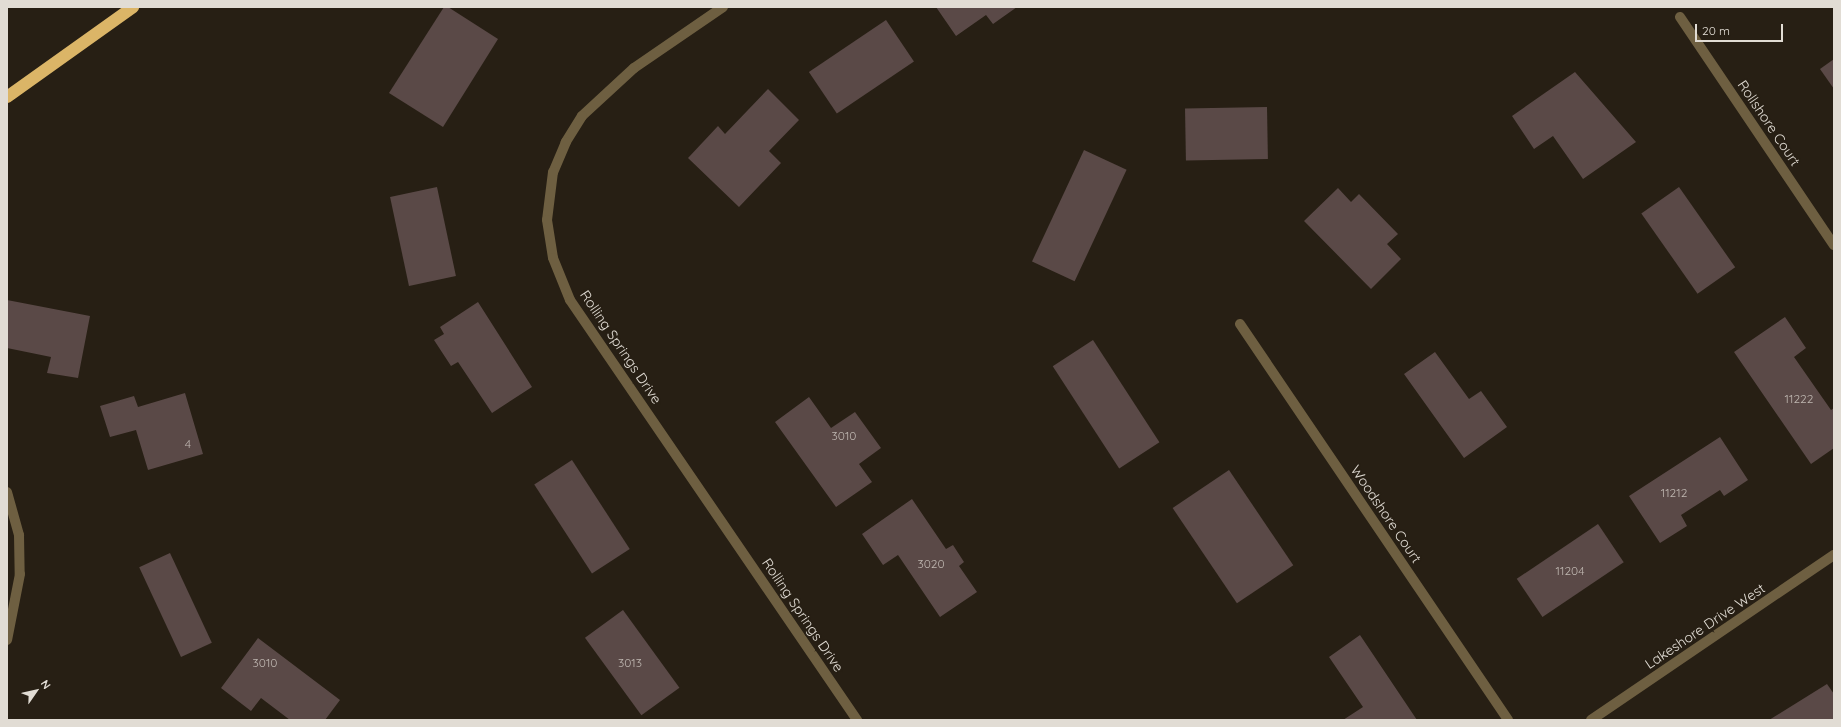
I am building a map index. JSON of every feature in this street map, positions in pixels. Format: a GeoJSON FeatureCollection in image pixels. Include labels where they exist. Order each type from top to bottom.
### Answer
{"type":"FeatureCollection","features":[{"type":"Feature","properties":{"kind":"highway"},"geometry":{"type":"LineString","coordinates":[[7,97],[133,7]]}},
{"type":"Feature","properties":{"kind":"street","name":"Rolling Springs Drive"},"geometry":{"type":"LineString","coordinates":[[723,7],[634,68],[582,116],[566,142],[553,172],[547,220],[554,258],[570,300],[858,720]]}},
{"type":"Feature","properties":{"kind":"street","name":"Rollshore Court"},"geometry":{"type":"LineString","coordinates":[[1680,17],[1834,246]]}},
{"type":"Feature","properties":{"kind":"street","name":"Woodshore Court"},"geometry":{"type":"LineString","coordinates":[[1240,324],[1508,720]]}},
{"type":"Feature","properties":{"kind":"street"},"geometry":{"type":"LineString","coordinates":[[7,492],[18,535],[20,574],[7,640]]}},
{"type":"Feature","properties":{"kind":"street","name":"Lakeshore Drive West"},"geometry":{"type":"LineString","coordinates":[[1591,720],[1834,555]]}},
{"type":"Feature","properties":{"kind":"building"},"geometry":{"type":"Polygon","coordinates":[[[444,7],[448,7],[498,39],[443,127],[389,93],[444,7]]]}},
{"type":"Feature","properties":{"kind":"building"},"geometry":{"type":"Polygon","coordinates":[[[936,7],[1017,7],[993,24],[986,15],[956,36],[936,7]]]}},
{"type":"Feature","properties":{"kind":"building"},"geometry":{"type":"Polygon","coordinates":[[[886,20],[914,61],[837,113],[809,72],[886,20]]]}},
{"type":"Feature","properties":{"kind":"building"},"geometry":{"type":"Polygon","coordinates":[[[1834,59],[1834,89],[1820,69],[1834,59]]]}},
{"type":"Feature","properties":{"kind":"building"},"geometry":{"type":"Polygon","coordinates":[[[1575,72],[1636,142],[1583,179],[1553,136],[1534,149],[1512,116],[1575,72]]]}},
{"type":"Feature","properties":{"kind":"building"},"geometry":{"type":"Polygon","coordinates":[[[768,89],[799,120],[769,151],[781,163],[739,207],[688,158],[718,126],[725,134],[768,89]]]}},
{"type":"Feature","properties":{"kind":"building"},"geometry":{"type":"Polygon","coordinates":[[[1267,107],[1268,159],[1186,160],[1185,108],[1267,107]]]}},
{"type":"Feature","properties":{"kind":"building"},"geometry":{"type":"Polygon","coordinates":[[[1084,150],[1127,170],[1075,281],[1032,261],[1084,150]]]}},
{"type":"Feature","properties":{"kind":"building"},"geometry":{"type":"Polygon","coordinates":[[[437,187],[456,276],[409,286],[390,197],[437,187]]]}},
{"type":"Feature","properties":{"kind":"building"},"geometry":{"type":"Polygon","coordinates":[[[1679,187],[1735,267],[1698,294],[1641,213],[1679,187]]]}},
{"type":"Feature","properties":{"kind":"building"},"geometry":{"type":"Polygon","coordinates":[[[1338,188],[1351,202],[1359,194],[1398,234],[1387,244],[1401,259],[1371,289],[1304,221],[1338,188]]]}},
{"type":"Feature","properties":{"kind":"building"},"geometry":{"type":"Polygon","coordinates":[[[7,300],[90,316],[78,378],[47,373],[51,357],[7,348],[7,300]]]}},
{"type":"Feature","properties":{"kind":"building"},"geometry":{"type":"Polygon","coordinates":[[[478,302],[532,387],[492,413],[458,362],[451,366],[434,340],[444,334],[440,327],[478,302]]]}},
{"type":"Feature","properties":{"kind":"building"},"geometry":{"type":"Polygon","coordinates":[[[1785,317],[1806,348],[1794,357],[1831,410],[1834,408],[1834,448],[1811,464],[1734,352],[1785,317]]]}},
{"type":"Feature","properties":{"kind":"building"},"geometry":{"type":"Polygon","coordinates":[[[1093,340],[1159,442],[1119,468],[1053,366],[1093,340]]]}},
{"type":"Feature","properties":{"kind":"building"},"geometry":{"type":"Polygon","coordinates":[[[1435,352],[1469,399],[1481,391],[1507,427],[1464,458],[1404,374],[1435,352]]]}},
{"type":"Feature","properties":{"kind":"building"},"geometry":{"type":"Polygon","coordinates":[[[185,393],[203,454],[148,470],[136,430],[110,437],[100,406],[134,396],[138,407],[185,393]]]}},
{"type":"Feature","properties":{"kind":"building"},"geometry":{"type":"Polygon","coordinates":[[[809,397],[831,428],[855,412],[881,448],[859,464],[872,482],[836,507],[775,422],[809,397]]]}},
{"type":"Feature","properties":{"kind":"building"},"geometry":{"type":"Polygon","coordinates":[[[1720,437],[1748,480],[1724,496],[1720,490],[1681,515],[1687,526],[1660,543],[1629,496],[1720,437]]]}},
{"type":"Feature","properties":{"kind":"building"},"geometry":{"type":"Polygon","coordinates":[[[572,460],[630,549],[592,573],[534,485],[572,460]]]}},
{"type":"Feature","properties":{"kind":"building"},"geometry":{"type":"Polygon","coordinates":[[[1229,470],[1293,565],[1237,603],[1173,508],[1229,470]]]}},
{"type":"Feature","properties":{"kind":"building"},"geometry":{"type":"Polygon","coordinates":[[[912,499],[946,549],[953,545],[964,562],[959,566],[977,592],[940,617],[898,555],[883,565],[862,534],[912,499]]]}},
{"type":"Feature","properties":{"kind":"building"},"geometry":{"type":"Polygon","coordinates":[[[1598,524],[1624,562],[1542,617],[1517,579],[1598,524]]]}},
{"type":"Feature","properties":{"kind":"building"},"geometry":{"type":"Polygon","coordinates":[[[170,553],[212,643],[181,657],[139,567],[170,553]]]}},
{"type":"Feature","properties":{"kind":"building"},"geometry":{"type":"Polygon","coordinates":[[[623,610],[679,688],[641,715],[585,638],[623,610]]]}},
{"type":"Feature","properties":{"kind":"building"},"geometry":{"type":"Polygon","coordinates":[[[1360,635],[1417,720],[1343,720],[1363,707],[1329,657],[1360,635]]]}},
{"type":"Feature","properties":{"kind":"building"},"geometry":{"type":"Polygon","coordinates":[[[258,638],[340,700],[325,720],[290,720],[261,698],[251,711],[221,688],[258,638]]]}},
{"type":"Feature","properties":{"kind":"building"},"geometry":{"type":"Polygon","coordinates":[[[1827,684],[1834,694],[1834,720],[1769,720],[1827,684]]]}}]}
